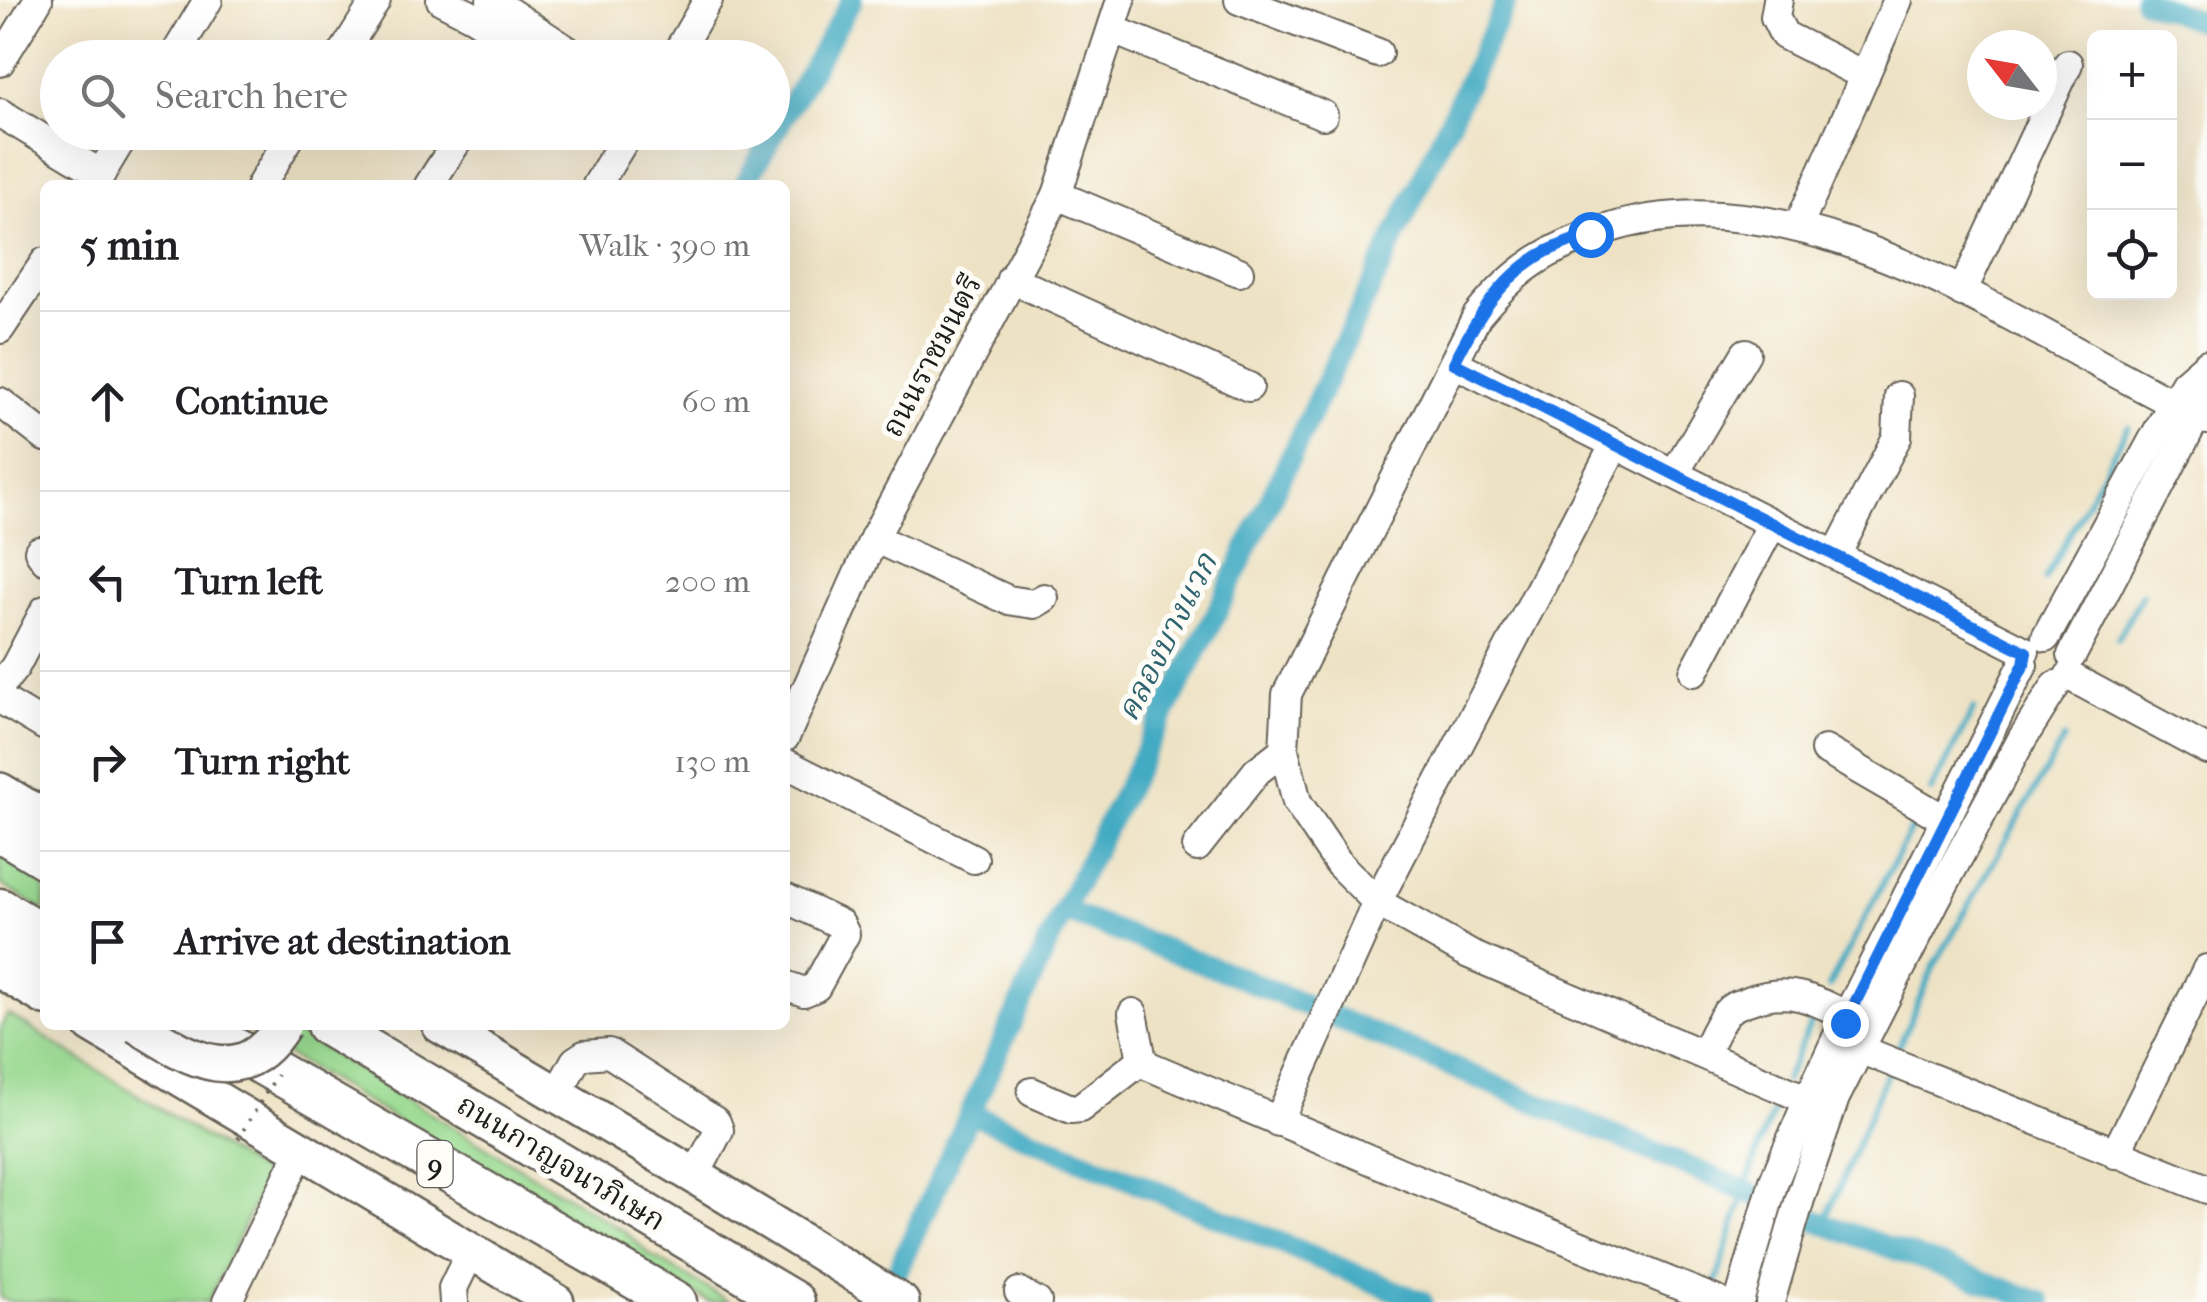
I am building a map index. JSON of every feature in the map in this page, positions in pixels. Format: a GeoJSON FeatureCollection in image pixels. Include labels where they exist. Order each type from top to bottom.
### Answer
{"type":"FeatureCollection","features":[{"type":"Feature","properties":{"kind":"highway"},"geometry":{"type":"LineString","coordinates":[[0,831],[40,855]]}},
{"type":"Feature","properties":{"kind":"highway"},"geometry":{"type":"LineString","coordinates":[[0,909],[40,933]]}},
{"type":"Feature","properties":{"kind":"highway","name":"ถนนกาญจนาภิเษก"},"geometry":{"type":"LineString","coordinates":[[203,1030],[676,1302]]}},
{"type":"Feature","properties":{"kind":"highway","name":"ถนนกาญจนาภิเษก"},"geometry":{"type":"LineString","coordinates":[[335,1030],[794,1302]]}},
{"type":"Feature","properties":{"kind":"main road"},"geometry":{"type":"LineString","coordinates":[[0,765],[40,788]]}},
{"type":"Feature","properties":{"kind":"main road"},"geometry":{"type":"LineString","coordinates":[[0,791],[40,815]]}},
{"type":"Feature","properties":{"kind":"main road"},"geometry":{"type":"LineString","coordinates":[[0,942],[40,965]]}},
{"type":"Feature","properties":{"kind":"main road"},"geometry":{"type":"LineString","coordinates":[[0,970],[40,994]]}},
{"type":"Feature","properties":{"kind":"main road"},"geometry":{"type":"LineString","coordinates":[[100,1030],[556,1302]]}},
{"type":"Feature","properties":{"kind":"main road"},"geometry":{"type":"LineString","coordinates":[[146,1030],[197,1060],[220,1065],[244,1060],[268,1046],[279,1030]]}},
{"type":"Feature","properties":{"kind":"main road"},"geometry":{"type":"LineString","coordinates":[[459,1030],[901,1302]]}},
{"type":"Feature","properties":{"kind":"street"},"geometry":{"type":"LineString","coordinates":[[0,62],[38,0]]}},
{"type":"Feature","properties":{"kind":"street"},"geometry":{"type":"LineString","coordinates":[[183,40],[208,0]]}},
{"type":"Feature","properties":{"kind":"street"},"geometry":{"type":"LineString","coordinates":[[351,40],[376,0]]}},
{"type":"Feature","properties":{"kind":"street"},"geometry":{"type":"LineString","coordinates":[[441,0],[512,40]]}},
{"type":"Feature","properties":{"kind":"street"},"geometry":{"type":"LineString","coordinates":[[490,0],[520,40]]}},
{"type":"Feature","properties":{"kind":"street"},"geometry":{"type":"LineString","coordinates":[[685,40],[708,0]]}},
{"type":"Feature","properties":{"kind":"street","name":"ถนนราชมนตรี"},"geometry":{"type":"LineString","coordinates":[[790,727],[874,538],[1057,195],[1121,0]]}},
{"type":"Feature","properties":{"kind":"street"},"geometry":{"type":"LineString","coordinates":[[1239,0],[1378,53]]}},
{"type":"Feature","properties":{"kind":"street"},"geometry":{"type":"LineString","coordinates":[[1778,0],[1775,17],[1784,35],[1865,76]]}},
{"type":"Feature","properties":{"kind":"street"},"geometry":{"type":"LineString","coordinates":[[1798,226],[1898,0]]}},
{"type":"Feature","properties":{"kind":"street"},"geometry":{"type":"LineString","coordinates":[[1113,30],[1323,116]]}},
{"type":"Feature","properties":{"kind":"street"},"geometry":{"type":"LineString","coordinates":[[1962,292],[2068,64]]}},
{"type":"Feature","properties":{"kind":"street"},"geometry":{"type":"LineString","coordinates":[[0,113],[40,140]]}},
{"type":"Feature","properties":{"kind":"street"},"geometry":{"type":"LineString","coordinates":[[54,150],[97,179],[115,150]]}},
{"type":"Feature","properties":{"kind":"street"},"geometry":{"type":"LineString","coordinates":[[264,180],[282,150]]}},
{"type":"Feature","properties":{"kind":"street"},"geometry":{"type":"LineString","coordinates":[[432,180],[452,150]]}},
{"type":"Feature","properties":{"kind":"street"},"geometry":{"type":"LineString","coordinates":[[600,180],[618,150]]}},
{"type":"Feature","properties":{"kind":"street"},"geometry":{"type":"LineString","coordinates":[[1057,195],[1239,272]]}},
{"type":"Feature","properties":{"kind":"street"},"geometry":{"type":"LineString","coordinates":[[1785,1090],[1469,954],[1376,902],[1338,864],[1297,802],[1284,750],[1287,694],[1478,316],[1501,286],[1541,254],[1590,234],[1642,218],[1764,219],[1798,226],[1908,267],[2192,413]]}},
{"type":"Feature","properties":{"kind":"street"},"geometry":{"type":"LineString","coordinates":[[0,329],[40,269]]}},
{"type":"Feature","properties":{"kind":"street"},"geometry":{"type":"LineString","coordinates":[[1011,279],[1248,387]]}},
{"type":"Feature","properties":{"kind":"street"},"geometry":{"type":"LineString","coordinates":[[1674,474],[1746,352]]}},
{"type":"Feature","properties":{"kind":"street"},"geometry":{"type":"LineString","coordinates":[[1454,363],[2032,651]]}},
{"type":"Feature","properties":{"kind":"street"},"geometry":{"type":"LineString","coordinates":[[1740,1302],[1774,1181],[1785,1090],[1847,1034],[2066,672],[2192,413],[2186,383],[2207,366]]}},
{"type":"Feature","properties":{"kind":"street"},"geometry":{"type":"LineString","coordinates":[[1836,555],[1897,437],[1899,396]]}},
{"type":"Feature","properties":{"kind":"street"},"geometry":{"type":"LineString","coordinates":[[0,402],[40,433]]}},
{"type":"Feature","properties":{"kind":"street"},"geometry":{"type":"LineString","coordinates":[[1770,1302],[1835,1098],[1847,1034],[1946,820],[2032,651],[2192,413]]}},
{"type":"Feature","properties":{"kind":"street"},"geometry":{"type":"LineString","coordinates":[[1278,1122],[1376,902],[1615,444]]}},
{"type":"Feature","properties":{"kind":"street"},"geometry":{"type":"LineString","coordinates":[[1694,672],[1772,524]]}},
{"type":"Feature","properties":{"kind":"street"},"geometry":{"type":"LineString","coordinates":[[874,538],[1008,600],[1034,604],[1044,598]]}},
{"type":"Feature","properties":{"kind":"street"},"geometry":{"type":"LineString","coordinates":[[0,686],[16,667],[40,620]]}},
{"type":"Feature","properties":{"kind":"street"},"geometry":{"type":"LineString","coordinates":[[2032,651],[2057,638],[2067,645],[2066,672]]}},
{"type":"Feature","properties":{"kind":"street"},"geometry":{"type":"LineString","coordinates":[[2032,651],[2035,683],[2045,686],[2066,672]]}},
{"type":"Feature","properties":{"kind":"street"},"geometry":{"type":"LineString","coordinates":[[2066,672],[2207,750]]}},
{"type":"Feature","properties":{"kind":"street"},"geometry":{"type":"LineString","coordinates":[[0,700],[40,723]]}},
{"type":"Feature","properties":{"kind":"street"},"geometry":{"type":"LineString","coordinates":[[1197,847],[1256,771],[1284,750]]}},
{"type":"Feature","properties":{"kind":"street"},"geometry":{"type":"LineString","coordinates":[[1826,750],[1946,820]]}},
{"type":"Feature","properties":{"kind":"street"},"geometry":{"type":"LineString","coordinates":[[790,766],[974,859]]}},
{"type":"Feature","properties":{"kind":"street"},"geometry":{"type":"LineString","coordinates":[[790,900],[829,917],[840,924],[844,934],[816,987],[804,992],[790,986]]}},
{"type":"Feature","properties":{"kind":"street"},"geometry":{"type":"LineString","coordinates":[[2116,1154],[2207,969]]}},
{"type":"Feature","properties":{"kind":"street"},"geometry":{"type":"LineString","coordinates":[[1704,1054],[1724,1015],[1734,1006],[1784,992],[1808,996],[1847,1034],[2116,1154],[2207,1190]]}},
{"type":"Feature","properties":{"kind":"street"},"geometry":{"type":"LineString","coordinates":[[1132,1013],[1142,1060],[1149,1066],[1713,1299]]}},
{"type":"Feature","properties":{"kind":"street"},"geometry":{"type":"LineString","coordinates":[[558,1094],[575,1061],[584,1055],[609,1053],[716,1122],[716,1138],[695,1176]]}},
{"type":"Feature","properties":{"kind":"street"},"geometry":{"type":"LineString","coordinates":[[1032,1092],[1080,1108],[1142,1060]]}},
{"type":"Feature","properties":{"kind":"street"},"geometry":{"type":"LineString","coordinates":[[228,1302],[301,1150]]}},
{"type":"Feature","properties":{"kind":"street"},"geometry":{"type":"LineString","coordinates":[[454,1302],[453,1288],[471,1252]]}},
{"type":"Feature","properties":{"kind":"path"},"geometry":{"type":"LineString","coordinates":[[238,1139],[278,1074]]}},
{"type":"Feature","properties":{"kind":"green space"},"geometry":{"type":"Polygon","coordinates":[[[0,853],[40,877],[40,908],[0,884],[0,853]]]}},
{"type":"Feature","properties":{"kind":"green space"},"geometry":{"type":"Polygon","coordinates":[[[8,1014],[267,1176],[208,1302],[10,1302],[0,1298],[0,1028],[8,1014]]]}},
{"type":"Feature","properties":{"kind":"green space"},"geometry":{"type":"Polygon","coordinates":[[[245,1030],[293,1030],[624,1231],[652,1256],[731,1302],[710,1302],[627,1257],[245,1030]]]}},
{"type":"Feature","properties":{"kind":"waterway"},"geometry":{"type":"LineString","coordinates":[[790,106],[852,0]]}},
{"type":"Feature","properties":{"kind":"waterway","name":"คลองบางแวก"},"geometry":{"type":"LineString","coordinates":[[883,1302],[1063,911],[1215,616],[1507,0]]}},
{"type":"Feature","properties":{"kind":"waterway"},"geometry":{"type":"LineString","coordinates":[[2144,0],[2207,24]]}},
{"type":"Feature","properties":{"kind":"waterway"},"geometry":{"type":"LineString","coordinates":[[747,180],[764,150]]}},
{"type":"Feature","properties":{"kind":"waterway"},"geometry":{"type":"LineString","coordinates":[[2045,579],[2128,427]]}},
{"type":"Feature","properties":{"kind":"waterway"},"geometry":{"type":"LineString","coordinates":[[2118,639],[2142,594]]}},
{"type":"Feature","properties":{"kind":"waterway"},"geometry":{"type":"LineString","coordinates":[[1931,791],[1974,709]]}},
{"type":"Feature","properties":{"kind":"waterway"},"geometry":{"type":"LineString","coordinates":[[1895,1055],[1934,966],[2064,739]]}},
{"type":"Feature","properties":{"kind":"waterway"},"geometry":{"type":"LineString","coordinates":[[1829,987],[1914,823]]}},
{"type":"Feature","properties":{"kind":"waterway"},"geometry":{"type":"LineString","coordinates":[[1063,911],[1234,975],[1824,1224],[2041,1302]]}},
{"type":"Feature","properties":{"kind":"waterway"},"geometry":{"type":"LineString","coordinates":[[1785,1081],[1813,1018]]}},
{"type":"Feature","properties":{"kind":"waterway"},"geometry":{"type":"LineString","coordinates":[[1824,1224],[1888,1071]]}},
{"type":"Feature","properties":{"kind":"waterway"},"geometry":{"type":"LineString","coordinates":[[1714,1289],[1760,1142],[1779,1098]]}},
{"type":"Feature","properties":{"kind":"waterway"},"geometry":{"type":"LineString","coordinates":[[970,1113],[1422,1302]]}},
{"type":"Feature","properties":{"kind":"route"},"geometry":{"type":"LineString","coordinates":[[1590,234],[1541,254],[1501,286],[1478,316],[1454,363],[2026,652],[2024,664],[1845,1023]]}}]}
